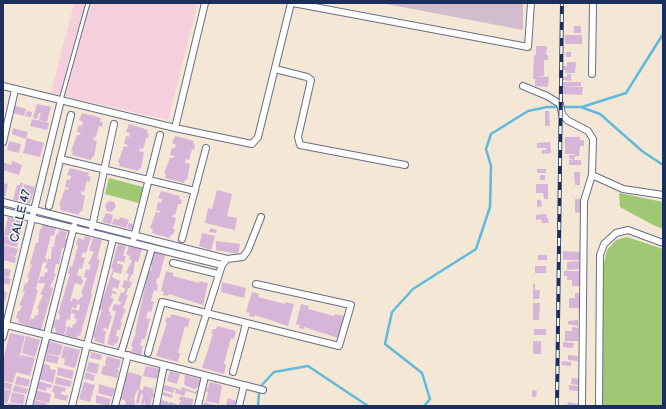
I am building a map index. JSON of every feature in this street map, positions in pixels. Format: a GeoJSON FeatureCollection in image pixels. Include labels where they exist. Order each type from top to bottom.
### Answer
{"type":"FeatureCollection","features":[{"type":"Feature","properties":{"kind":"street"},"geometry":{"type":"LineString","coordinates":[[175,128],[205,3]]}},
{"type":"Feature","properties":{"kind":"street"},"geometry":{"type":"LineString","coordinates":[[3,86],[175,128],[249,144],[255,143],[258,137],[292,3],[528,46],[531,3]]}},
{"type":"Feature","properties":{"kind":"street"},"geometry":{"type":"LineString","coordinates":[[592,74],[593,3]]}},
{"type":"Feature","properties":{"kind":"street"},"geometry":{"type":"LineString","coordinates":[[275,69],[307,77],[311,80],[298,137],[300,145],[405,165]]}},
{"type":"Feature","properties":{"kind":"street"},"geometry":{"type":"LineString","coordinates":[[523,86],[553,99],[560,104],[562,114],[567,120],[588,131],[592,139],[592,175],[584,201],[582,406]]}},
{"type":"Feature","properties":{"kind":"street"},"geometry":{"type":"LineString","coordinates":[[3,142],[15,90]]}},
{"type":"Feature","properties":{"kind":"street","name":"CALLE 47"},"geometry":{"type":"LineString","coordinates":[[3,337],[61,100]]}},
{"type":"Feature","properties":{"kind":"street"},"geometry":{"type":"LineString","coordinates":[[49,206],[71,115]]}},
{"type":"Feature","properties":{"kind":"street"},"geometry":{"type":"LineString","coordinates":[[90,232],[114,124]]}},
{"type":"Feature","properties":{"kind":"street"},"geometry":{"type":"LineString","coordinates":[[132,243],[160,135]]}},
{"type":"Feature","properties":{"kind":"street"},"geometry":{"type":"LineString","coordinates":[[182,239],[206,148]]}},
{"type":"Feature","properties":{"kind":"street"},"geometry":{"type":"LineString","coordinates":[[60,160],[195,191]]}},
{"type":"Feature","properties":{"kind":"street"},"geometry":{"type":"LineString","coordinates":[[592,175],[623,189],[663,195]]}},
{"type":"Feature","properties":{"kind":"street"},"geometry":{"type":"LineString","coordinates":[[3,202],[227,259],[243,257],[248,250],[261,217]]}},
{"type":"Feature","properties":{"kind":"street"},"geometry":{"type":"LineString","coordinates":[[3,211],[222,265]]}},
{"type":"Feature","properties":{"kind":"street"},"geometry":{"type":"LineString","coordinates":[[28,406],[73,229],[77,221]]}},
{"type":"Feature","properties":{"kind":"street"},"geometry":{"type":"LineString","coordinates":[[599,406],[600,255],[604,244],[616,233],[628,230],[663,243]]}},
{"type":"Feature","properties":{"kind":"street"},"geometry":{"type":"LineString","coordinates":[[72,406],[113,239]]}},
{"type":"Feature","properties":{"kind":"street"},"geometry":{"type":"LineString","coordinates":[[121,353],[152,248]]}},
{"type":"Feature","properties":{"kind":"street"},"geometry":{"type":"LineString","coordinates":[[192,359],[218,274],[222,265],[227,259]]}},
{"type":"Feature","properties":{"kind":"street"},"geometry":{"type":"LineString","coordinates":[[173,263],[218,274]]}},
{"type":"Feature","properties":{"kind":"street"},"geometry":{"type":"LineString","coordinates":[[148,353],[162,302],[339,346],[351,305],[256,284]]}},
{"type":"Feature","properties":{"kind":"street"},"geometry":{"type":"LineString","coordinates":[[5,324],[46,336],[121,353],[205,376],[244,384],[264,390]]}},
{"type":"Feature","properties":{"kind":"street"},"geometry":{"type":"LineString","coordinates":[[234,372],[246,324]]}},
{"type":"Feature","properties":{"kind":"street"},"geometry":{"type":"LineString","coordinates":[[115,406],[128,355]]}},
{"type":"Feature","properties":{"kind":"street"},"geometry":{"type":"LineString","coordinates":[[156,406],[164,365]]}},
{"type":"Feature","properties":{"kind":"street"},"geometry":{"type":"LineString","coordinates":[[198,406],[205,376]]}},
{"type":"Feature","properties":{"kind":"street"},"geometry":{"type":"LineString","coordinates":[[239,406],[244,384]]}},
{"type":"Feature","properties":{"kind":"lane"},"geometry":{"type":"LineString","coordinates":[[61,100],[88,3]]}},
{"type":"Feature","properties":{"kind":"shaded area"},"geometry":{"type":"Polygon","coordinates":[[[74,3],[198,3],[168,120],[51,93],[74,3]]]}},
{"type":"Feature","properties":{"kind":"shaded area"},"geometry":{"type":"Polygon","coordinates":[[[381,3],[523,3],[523,30],[381,3]]]}},
{"type":"Feature","properties":{"kind":"green space"},"geometry":{"type":"Polygon","coordinates":[[[109,178],[143,187],[139,203],[105,194],[109,178]]]}},
{"type":"Feature","properties":{"kind":"green space"},"geometry":{"type":"Polygon","coordinates":[[[619,193],[663,202],[663,229],[620,207],[619,193]]]}},
{"type":"Feature","properties":{"kind":"green space"},"geometry":{"type":"Polygon","coordinates":[[[627,237],[663,249],[663,406],[600,406],[604,263],[607,250],[616,240],[627,237]]]}},
{"type":"Feature","properties":{"kind":"building"},"geometry":{"type":"Polygon","coordinates":[[[574,26],[581,26],[581,33],[574,33],[574,26]]]}},
{"type":"Feature","properties":{"kind":"building"},"geometry":{"type":"Polygon","coordinates":[[[565,35],[582,35],[582,44],[565,44],[565,35]]]}},
{"type":"Feature","properties":{"kind":"building"},"geometry":{"type":"Polygon","coordinates":[[[536,46],[547,46],[546,55],[536,55],[536,46]]]}},
{"type":"Feature","properties":{"kind":"building"},"geometry":{"type":"Polygon","coordinates":[[[566,52],[571,52],[571,57],[566,57],[566,52]]]}},
{"type":"Feature","properties":{"kind":"building"},"geometry":{"type":"Polygon","coordinates":[[[534,55],[548,55],[548,60],[544,60],[544,76],[535,76],[549,77],[548,87],[535,86],[535,79],[533,79],[534,55]]]}},
{"type":"Feature","properties":{"kind":"building"},"geometry":{"type":"Polygon","coordinates":[[[567,62],[576,62],[575,73],[565,73],[566,70],[563,70],[563,66],[567,66],[567,62]]]}},
{"type":"Feature","properties":{"kind":"building"},"geometry":{"type":"Polygon","coordinates":[[[567,74],[571,74],[571,81],[563,80],[563,77],[567,77],[567,74]]]}},
{"type":"Feature","properties":{"kind":"building"},"geometry":{"type":"Polygon","coordinates":[[[563,82],[581,82],[581,86],[563,86],[563,82]]]}},
{"type":"Feature","properties":{"kind":"building"},"geometry":{"type":"Polygon","coordinates":[[[562,86],[583,87],[582,95],[562,94],[562,86]]]}},
{"type":"Feature","properties":{"kind":"building"},"geometry":{"type":"Polygon","coordinates":[[[37,104],[51,107],[47,122],[39,120],[41,113],[39,113],[37,119],[33,118],[37,104]]]}},
{"type":"Feature","properties":{"kind":"building"},"geometry":{"type":"Polygon","coordinates":[[[15,106],[26,109],[24,116],[13,113],[15,106]]]}},
{"type":"Feature","properties":{"kind":"building"},"geometry":{"type":"Polygon","coordinates":[[[27,111],[32,112],[31,117],[25,116],[27,111]]]}},
{"type":"Feature","properties":{"kind":"building"},"geometry":{"type":"Polygon","coordinates":[[[545,111],[549,111],[550,126],[545,126],[545,111]]]}},
{"type":"Feature","properties":{"kind":"building"},"geometry":{"type":"Polygon","coordinates":[[[82,113],[101,118],[100,122],[103,122],[102,127],[99,126],[96,137],[94,137],[93,140],[97,141],[94,157],[92,157],[91,160],[72,155],[73,151],[71,151],[77,135],[80,135],[81,133],[77,132],[79,125],[82,126],[83,122],[79,120],[82,113]]]}},
{"type":"Feature","properties":{"kind":"building"},"geometry":{"type":"Polygon","coordinates":[[[32,119],[49,123],[47,130],[30,126],[32,119]]]}},
{"type":"Feature","properties":{"kind":"building"},"geometry":{"type":"Polygon","coordinates":[[[129,124],[148,130],[147,133],[149,134],[148,138],[146,138],[143,149],[140,148],[139,151],[144,152],[141,169],[139,168],[138,171],[119,166],[120,163],[118,162],[124,146],[127,147],[128,145],[124,144],[126,136],[129,137],[130,133],[126,132],[129,124]]]}},
{"type":"Feature","properties":{"kind":"building"},"geometry":{"type":"Polygon","coordinates":[[[13,128],[28,132],[26,139],[12,134],[13,128]]]}},
{"type":"Feature","properties":{"kind":"building"},"geometry":{"type":"Polygon","coordinates":[[[175,136],[194,141],[193,144],[195,145],[194,150],[192,149],[189,160],[186,159],[185,163],[190,164],[187,180],[185,179],[184,183],[165,178],[166,174],[164,173],[170,158],[173,158],[174,156],[170,155],[172,148],[175,148],[176,145],[172,143],[175,136]]]}},
{"type":"Feature","properties":{"kind":"building"},"geometry":{"type":"Polygon","coordinates":[[[565,137],[580,137],[580,140],[584,140],[584,146],[580,146],[579,156],[575,156],[574,160],[569,159],[569,155],[574,154],[565,154],[565,137]]]}},
{"type":"Feature","properties":{"kind":"building"},"geometry":{"type":"Polygon","coordinates":[[[27,138],[44,143],[40,157],[23,153],[27,138]]]}},
{"type":"Feature","properties":{"kind":"building"},"geometry":{"type":"Polygon","coordinates":[[[9,141],[21,144],[19,153],[7,150],[9,141]]]}},
{"type":"Feature","properties":{"kind":"building"},"geometry":{"type":"Polygon","coordinates":[[[550,142],[551,153],[542,154],[542,150],[546,150],[546,148],[537,148],[537,143],[550,142]]]}},
{"type":"Feature","properties":{"kind":"building"},"geometry":{"type":"Polygon","coordinates":[[[569,160],[581,160],[581,165],[569,165],[569,160]]]}},
{"type":"Feature","properties":{"kind":"building"},"geometry":{"type":"Polygon","coordinates":[[[12,161],[22,165],[19,175],[3,170],[3,162],[11,165],[12,161]]]}},
{"type":"Feature","properties":{"kind":"building"},"geometry":{"type":"Polygon","coordinates":[[[70,168],[89,173],[88,176],[91,177],[89,182],[87,181],[84,192],[81,191],[81,194],[85,196],[82,212],[80,211],[79,215],[60,210],[61,206],[59,205],[65,189],[68,190],[69,188],[65,187],[67,179],[70,180],[71,176],[67,175],[70,168]]]}},
{"type":"Feature","properties":{"kind":"building"},"geometry":{"type":"Polygon","coordinates":[[[537,169],[546,169],[546,173],[537,173],[537,169]]]}},
{"type":"Feature","properties":{"kind":"building"},"geometry":{"type":"Polygon","coordinates":[[[574,172],[580,172],[580,185],[575,185],[574,172]]]}},
{"type":"Feature","properties":{"kind":"building"},"geometry":{"type":"Polygon","coordinates":[[[540,175],[545,175],[545,180],[540,180],[540,175]]]}},
{"type":"Feature","properties":{"kind":"building"},"geometry":{"type":"Polygon","coordinates":[[[3,183],[8,184],[5,197],[3,197],[3,183]]]}},
{"type":"Feature","properties":{"kind":"building"},"geometry":{"type":"Polygon","coordinates":[[[20,183],[23,183],[18,201],[13,200],[17,185],[20,185],[20,183]]]}},
{"type":"Feature","properties":{"kind":"building"},"geometry":{"type":"Polygon","coordinates":[[[24,184],[35,187],[30,204],[20,201],[24,184]]]}},
{"type":"Feature","properties":{"kind":"building"},"geometry":{"type":"Polygon","coordinates":[[[536,184],[548,184],[548,199],[544,199],[543,193],[536,193],[536,184]]]}},
{"type":"Feature","properties":{"kind":"building"},"geometry":{"type":"Polygon","coordinates":[[[217,190],[232,194],[227,216],[237,218],[235,230],[205,223],[208,208],[212,209],[217,190]]]}},
{"type":"Feature","properties":{"kind":"building"},"geometry":{"type":"Polygon","coordinates":[[[161,191],[180,196],[179,199],[182,200],[181,204],[178,204],[175,215],[173,214],[172,217],[176,218],[173,229],[175,229],[170,238],[152,233],[153,229],[150,228],[156,212],[159,213],[160,211],[156,210],[158,202],[161,203],[162,199],[158,198],[161,191]]]}},
{"type":"Feature","properties":{"kind":"building"},"geometry":{"type":"Polygon","coordinates":[[[575,199],[581,199],[581,212],[575,213],[575,199]]]}},
{"type":"Feature","properties":{"kind":"building"},"geometry":{"type":"Polygon","coordinates":[[[537,200],[541,200],[542,206],[537,207],[537,200]]]}},
{"type":"Feature","properties":{"kind":"building"},"geometry":{"type":"Polygon","coordinates":[[[109,201],[114,202],[116,207],[111,212],[107,211],[105,205],[109,201]]]}},
{"type":"Feature","properties":{"kind":"building"},"geometry":{"type":"Polygon","coordinates":[[[106,213],[113,215],[111,224],[102,222],[106,213]]]}},
{"type":"Feature","properties":{"kind":"building"},"geometry":{"type":"Polygon","coordinates":[[[546,214],[549,223],[542,223],[541,219],[536,220],[536,215],[546,214]]]}},
{"type":"Feature","properties":{"kind":"building"},"geometry":{"type":"Polygon","coordinates":[[[8,217],[15,219],[13,229],[21,231],[19,239],[4,235],[8,217]]]}},
{"type":"Feature","properties":{"kind":"building"},"geometry":{"type":"Polygon","coordinates":[[[120,217],[129,220],[126,228],[112,224],[114,218],[119,220],[120,217]]]}},
{"type":"Feature","properties":{"kind":"building"},"geometry":{"type":"Polygon","coordinates":[[[16,220],[23,221],[21,231],[14,229],[16,220]]]}},
{"type":"Feature","properties":{"kind":"building"},"geometry":{"type":"Polygon","coordinates":[[[129,223],[135,225],[133,230],[127,228],[129,223]]]}},
{"type":"Feature","properties":{"kind":"building"},"geometry":{"type":"Polygon","coordinates":[[[43,224],[56,228],[54,236],[51,235],[45,258],[47,259],[46,263],[43,262],[36,289],[38,290],[28,326],[18,322],[19,319],[16,318],[18,311],[20,311],[22,306],[19,305],[25,292],[23,291],[25,283],[27,284],[29,278],[27,277],[32,265],[30,264],[36,243],[38,243],[40,229],[43,224]]]}},
{"type":"Feature","properties":{"kind":"building"},"geometry":{"type":"Polygon","coordinates":[[[210,228],[217,230],[216,233],[209,232],[210,228]]]}},
{"type":"Feature","properties":{"kind":"building"},"geometry":{"type":"Polygon","coordinates":[[[59,230],[67,232],[65,239],[67,239],[64,248],[62,248],[59,264],[56,264],[54,273],[56,274],[50,287],[53,288],[41,330],[28,326],[31,318],[34,319],[35,315],[37,316],[39,310],[37,308],[43,295],[40,294],[46,283],[38,283],[41,276],[44,277],[45,272],[47,273],[48,269],[45,268],[48,259],[51,259],[52,247],[54,247],[56,234],[58,235],[59,230]]]}},
{"type":"Feature","properties":{"kind":"building"},"geometry":{"type":"Polygon","coordinates":[[[202,233],[215,236],[211,250],[199,246],[202,233]]]}},
{"type":"Feature","properties":{"kind":"building"},"geometry":{"type":"Polygon","coordinates":[[[3,236],[19,240],[17,247],[3,244],[3,236]]]}},
{"type":"Feature","properties":{"kind":"building"},"geometry":{"type":"Polygon","coordinates":[[[85,236],[91,238],[86,253],[83,252],[81,257],[85,258],[82,269],[79,268],[77,275],[82,277],[82,285],[75,283],[70,301],[72,301],[73,298],[79,300],[80,297],[82,298],[83,294],[81,293],[87,278],[84,277],[86,269],[89,270],[91,265],[88,264],[94,252],[89,250],[93,238],[102,240],[97,259],[100,260],[91,293],[92,294],[80,336],[78,335],[77,338],[65,335],[68,326],[72,328],[77,319],[74,318],[75,314],[71,313],[70,320],[67,319],[65,326],[67,326],[64,335],[55,333],[56,328],[53,327],[56,319],[59,320],[60,315],[58,314],[70,274],[68,273],[70,266],[72,267],[78,246],[76,245],[78,238],[84,240],[85,236]],[[77,304],[76,309],[72,307],[71,313],[73,309],[79,311],[80,305],[77,304]]]}},
{"type":"Feature","properties":{"kind":"building"},"geometry":{"type":"Polygon","coordinates":[[[216,241],[240,244],[238,254],[216,250],[216,241]]]}},
{"type":"Feature","properties":{"kind":"building"},"geometry":{"type":"Polygon","coordinates":[[[118,244],[126,246],[123,256],[126,256],[124,262],[118,261],[117,263],[123,265],[121,274],[114,272],[112,277],[120,281],[118,289],[113,287],[112,291],[117,292],[116,294],[112,293],[111,298],[114,299],[108,311],[111,312],[110,315],[112,316],[108,329],[104,328],[103,330],[106,331],[104,344],[94,341],[95,337],[93,337],[102,310],[99,310],[113,269],[111,268],[118,244]]]}},
{"type":"Feature","properties":{"kind":"building"},"geometry":{"type":"Polygon","coordinates":[[[4,245],[18,249],[16,256],[10,255],[16,257],[15,263],[3,260],[4,245]]]}},
{"type":"Feature","properties":{"kind":"building"},"geometry":{"type":"Polygon","coordinates":[[[129,246],[142,249],[138,262],[135,261],[133,275],[131,275],[129,281],[132,282],[130,288],[128,288],[126,295],[128,295],[123,308],[126,309],[120,322],[122,322],[120,330],[117,330],[116,336],[119,337],[117,344],[115,343],[114,346],[107,344],[116,311],[112,310],[114,304],[120,305],[121,302],[118,301],[121,292],[124,293],[125,288],[122,287],[124,280],[127,281],[129,274],[126,273],[132,260],[129,259],[130,256],[126,254],[129,246]]]}},
{"type":"Feature","properties":{"kind":"building"},"geometry":{"type":"Polygon","coordinates":[[[563,251],[580,252],[580,260],[563,260],[563,251]]]}},
{"type":"Feature","properties":{"kind":"building"},"geometry":{"type":"Polygon","coordinates":[[[154,252],[165,255],[159,278],[157,278],[157,291],[154,290],[151,301],[154,302],[151,312],[148,311],[146,318],[150,319],[145,339],[142,339],[140,345],[143,346],[141,355],[131,352],[133,347],[131,346],[136,333],[154,252]]]}},
{"type":"Feature","properties":{"kind":"building"},"geometry":{"type":"Polygon","coordinates":[[[538,255],[547,255],[547,260],[538,260],[538,255]]]}},
{"type":"Feature","properties":{"kind":"building"},"geometry":{"type":"Polygon","coordinates":[[[579,261],[580,269],[567,270],[567,262],[579,261]]]}},
{"type":"Feature","properties":{"kind":"building"},"geometry":{"type":"Polygon","coordinates":[[[535,266],[546,266],[546,273],[535,273],[535,266]]]}},
{"type":"Feature","properties":{"kind":"building"},"geometry":{"type":"Polygon","coordinates":[[[3,268],[11,270],[9,277],[3,276],[3,268]]]}},
{"type":"Feature","properties":{"kind":"building"},"geometry":{"type":"Polygon","coordinates":[[[166,271],[173,273],[173,276],[199,283],[199,281],[208,283],[203,305],[169,294],[168,296],[163,295],[164,292],[161,291],[166,271]]]}},
{"type":"Feature","properties":{"kind":"building"},"geometry":{"type":"Polygon","coordinates":[[[564,271],[580,271],[580,286],[572,286],[572,280],[567,280],[567,276],[564,276],[564,271]]]}},
{"type":"Feature","properties":{"kind":"building"},"geometry":{"type":"Polygon","coordinates":[[[3,276],[11,279],[9,285],[3,283],[3,276]]]}},
{"type":"Feature","properties":{"kind":"building"},"geometry":{"type":"Polygon","coordinates":[[[222,282],[246,288],[244,298],[221,292],[222,282]]]}},
{"type":"Feature","properties":{"kind":"building"},"geometry":{"type":"Polygon","coordinates":[[[533,284],[535,284],[535,290],[540,290],[539,299],[533,299],[533,284]]]}},
{"type":"Feature","properties":{"kind":"building"},"geometry":{"type":"Polygon","coordinates":[[[3,291],[7,292],[5,301],[3,300],[3,291]]]}},
{"type":"Feature","properties":{"kind":"building"},"geometry":{"type":"Polygon","coordinates":[[[252,292],[259,294],[258,297],[285,304],[285,302],[294,304],[288,326],[255,315],[254,317],[249,316],[250,313],[246,312],[252,292]]]}},
{"type":"Feature","properties":{"kind":"building"},"geometry":{"type":"Polygon","coordinates":[[[575,293],[580,293],[580,308],[569,308],[569,298],[575,298],[575,293]]]}},
{"type":"Feature","properties":{"kind":"building"},"geometry":{"type":"Polygon","coordinates":[[[533,303],[540,303],[539,320],[533,320],[533,303]]]}},
{"type":"Feature","properties":{"kind":"building"},"geometry":{"type":"Polygon","coordinates":[[[301,304],[309,306],[308,309],[334,316],[335,314],[344,316],[338,338],[304,327],[304,329],[299,328],[300,325],[296,324],[301,304]]]}},
{"type":"Feature","properties":{"kind":"building"},"geometry":{"type":"Polygon","coordinates":[[[171,314],[190,319],[188,327],[185,326],[178,353],[180,353],[178,362],[156,356],[167,323],[165,322],[167,317],[170,318],[171,314]]]}},
{"type":"Feature","properties":{"kind":"building"},"geometry":{"type":"Polygon","coordinates":[[[578,320],[578,326],[568,324],[568,321],[578,320]]]}},
{"type":"Feature","properties":{"kind":"building"},"geometry":{"type":"Polygon","coordinates":[[[217,326],[236,331],[234,339],[231,338],[224,364],[226,365],[224,374],[202,368],[213,334],[211,334],[213,329],[216,329],[217,326]]]}},
{"type":"Feature","properties":{"kind":"building"},"geometry":{"type":"Polygon","coordinates":[[[572,327],[579,328],[578,341],[565,341],[565,331],[572,331],[572,327]]]}},
{"type":"Feature","properties":{"kind":"building"},"geometry":{"type":"Polygon","coordinates":[[[534,329],[546,329],[546,335],[534,335],[534,329]]]}},
{"type":"Feature","properties":{"kind":"building"},"geometry":{"type":"Polygon","coordinates":[[[10,333],[25,336],[19,359],[21,355],[35,358],[30,376],[16,372],[13,383],[3,381],[3,361],[10,333]]]}},
{"type":"Feature","properties":{"kind":"building"},"geometry":{"type":"Polygon","coordinates":[[[26,336],[40,340],[35,357],[22,353],[26,336]]]}},
{"type":"Feature","properties":{"kind":"building"},"geometry":{"type":"Polygon","coordinates":[[[48,341],[63,345],[60,356],[45,353],[48,341]]]}},
{"type":"Feature","properties":{"kind":"building"},"geometry":{"type":"Polygon","coordinates":[[[533,341],[541,341],[541,354],[533,354],[533,341]]]}},
{"type":"Feature","properties":{"kind":"building"},"geometry":{"type":"Polygon","coordinates":[[[563,342],[574,343],[573,348],[563,347],[563,342]]]}},
{"type":"Feature","properties":{"kind":"building"},"geometry":{"type":"Polygon","coordinates":[[[64,346],[80,350],[75,368],[64,365],[65,359],[61,358],[64,346]]]}},
{"type":"Feature","properties":{"kind":"building"},"geometry":{"type":"Polygon","coordinates":[[[91,352],[102,355],[101,360],[90,358],[91,352]]]}},
{"type":"Feature","properties":{"kind":"building"},"geometry":{"type":"Polygon","coordinates":[[[47,354],[59,357],[57,364],[45,361],[47,354]]]}},
{"type":"Feature","properties":{"kind":"building"},"geometry":{"type":"Polygon","coordinates":[[[568,355],[578,356],[578,361],[568,360],[568,355]]]}},
{"type":"Feature","properties":{"kind":"building"},"geometry":{"type":"Polygon","coordinates":[[[107,356],[121,360],[119,368],[116,369],[119,370],[117,378],[101,374],[103,366],[106,364],[107,356]]]}},
{"type":"Feature","properties":{"kind":"building"},"geometry":{"type":"Polygon","coordinates":[[[562,361],[571,362],[571,366],[561,365],[562,361]]]}},
{"type":"Feature","properties":{"kind":"building"},"geometry":{"type":"Polygon","coordinates":[[[89,362],[99,364],[97,374],[86,371],[89,362]]]}},
{"type":"Feature","properties":{"kind":"building"},"geometry":{"type":"Polygon","coordinates":[[[42,363],[50,366],[50,369],[56,370],[53,383],[38,379],[42,363]]]}},
{"type":"Feature","properties":{"kind":"building"},"geometry":{"type":"Polygon","coordinates":[[[146,366],[161,369],[158,379],[143,376],[146,366]]]}},
{"type":"Feature","properties":{"kind":"building"},"geometry":{"type":"Polygon","coordinates":[[[58,367],[74,371],[72,379],[57,375],[58,367]]]}},
{"type":"Feature","properties":{"kind":"building"},"geometry":{"type":"Polygon","coordinates":[[[170,371],[180,374],[177,384],[167,381],[170,371]]]}},
{"type":"Feature","properties":{"kind":"building"},"geometry":{"type":"Polygon","coordinates":[[[86,372],[92,374],[91,377],[93,374],[95,375],[93,382],[91,380],[84,379],[86,372]]]}},
{"type":"Feature","properties":{"kind":"building"},"geometry":{"type":"Polygon","coordinates":[[[129,372],[142,376],[139,390],[137,390],[134,398],[135,406],[125,405],[126,401],[120,398],[126,376],[129,372]]]}},
{"type":"Feature","properties":{"kind":"building"},"geometry":{"type":"Polygon","coordinates":[[[185,375],[201,379],[198,387],[194,389],[184,385],[185,375]]]}},
{"type":"Feature","properties":{"kind":"building"},"geometry":{"type":"Polygon","coordinates":[[[17,376],[30,380],[28,387],[15,384],[17,376]]]}},
{"type":"Feature","properties":{"kind":"building"},"geometry":{"type":"Polygon","coordinates":[[[56,377],[72,381],[70,387],[55,384],[56,377]]]}},
{"type":"Feature","properties":{"kind":"building"},"geometry":{"type":"Polygon","coordinates":[[[572,378],[579,379],[579,385],[571,384],[572,378]]]}},
{"type":"Feature","properties":{"kind":"building"},"geometry":{"type":"Polygon","coordinates":[[[38,381],[52,385],[51,388],[47,387],[46,391],[36,388],[38,381]]]}},
{"type":"Feature","properties":{"kind":"building"},"geometry":{"type":"Polygon","coordinates":[[[3,382],[12,384],[11,390],[3,388],[3,382]]]}},
{"type":"Feature","properties":{"kind":"building"},"geometry":{"type":"Polygon","coordinates":[[[84,382],[95,385],[90,402],[79,399],[84,382]]]}},
{"type":"Feature","properties":{"kind":"building"},"geometry":{"type":"Polygon","coordinates":[[[210,382],[222,385],[219,404],[206,401],[208,392],[206,391],[210,382]]]}},
{"type":"Feature","properties":{"kind":"building"},"geometry":{"type":"Polygon","coordinates":[[[99,384],[115,389],[112,397],[98,393],[99,384]]]}},
{"type":"Feature","properties":{"kind":"building"},"geometry":{"type":"Polygon","coordinates":[[[15,385],[28,389],[26,394],[12,391],[15,385]]]}},
{"type":"Feature","properties":{"kind":"building"},"geometry":{"type":"Polygon","coordinates":[[[54,385],[66,388],[65,392],[62,391],[61,394],[68,396],[66,401],[54,398],[55,393],[52,392],[54,385]]]}},
{"type":"Feature","properties":{"kind":"building"},"geometry":{"type":"Polygon","coordinates":[[[165,385],[181,390],[182,387],[195,392],[198,390],[197,394],[186,391],[184,396],[175,393],[176,390],[174,390],[173,393],[163,390],[165,385]]]}},
{"type":"Feature","properties":{"kind":"building"},"geometry":{"type":"Polygon","coordinates":[[[569,385],[579,386],[578,391],[569,390],[569,385]]]}},
{"type":"Feature","properties":{"kind":"building"},"geometry":{"type":"Polygon","coordinates":[[[144,386],[154,389],[153,393],[155,394],[154,398],[152,397],[150,406],[145,405],[145,401],[143,405],[141,404],[143,395],[141,394],[139,404],[136,403],[139,389],[143,390],[144,386]]]}},
{"type":"Feature","properties":{"kind":"building"},"geometry":{"type":"Polygon","coordinates":[[[3,389],[11,391],[7,404],[3,402],[3,389]]]}},
{"type":"Feature","properties":{"kind":"building"},"geometry":{"type":"Polygon","coordinates":[[[36,390],[51,394],[49,403],[34,399],[36,390]]]}},
{"type":"Feature","properties":{"kind":"building"},"geometry":{"type":"Polygon","coordinates":[[[532,390],[537,391],[536,397],[532,397],[532,390]]]}},
{"type":"Feature","properties":{"kind":"building"},"geometry":{"type":"Polygon","coordinates":[[[12,392],[25,395],[23,405],[10,402],[12,392]]]}},
{"type":"Feature","properties":{"kind":"building"},"geometry":{"type":"Polygon","coordinates":[[[163,392],[173,395],[172,398],[162,395],[163,392]]]}},
{"type":"Feature","properties":{"kind":"building"},"geometry":{"type":"Polygon","coordinates":[[[96,395],[111,399],[109,406],[96,403],[96,395]]]}},
{"type":"Feature","properties":{"kind":"building"},"geometry":{"type":"Polygon","coordinates":[[[180,396],[193,399],[191,406],[178,406],[181,400],[179,400],[180,396]]]}},
{"type":"Feature","properties":{"kind":"building"},"geometry":{"type":"Polygon","coordinates":[[[228,398],[236,401],[235,406],[226,405],[228,398]]]}},
{"type":"Feature","properties":{"kind":"building"},"geometry":{"type":"Polygon","coordinates":[[[34,400],[47,403],[46,406],[33,406],[34,400]]]}},
{"type":"Feature","properties":{"kind":"building"},"geometry":{"type":"Polygon","coordinates":[[[162,400],[168,402],[168,404],[170,402],[177,404],[177,406],[160,406],[162,400]]]}},
{"type":"Feature","properties":{"kind":"building"},"geometry":{"type":"Polygon","coordinates":[[[205,402],[210,404],[222,406],[203,406],[205,402]]]}},
{"type":"Feature","properties":{"kind":"building"},"geometry":{"type":"Polygon","coordinates":[[[568,402],[579,404],[579,406],[567,406],[568,402]]]}},
{"type":"Feature","properties":{"kind":"building"},"geometry":{"type":"Polygon","coordinates":[[[9,403],[20,406],[3,406],[3,404],[8,405],[9,403]]]}},
{"type":"Feature","properties":{"kind":"waterway"},"geometry":{"type":"LineString","coordinates":[[582,107],[626,93],[663,34]]}},
{"type":"Feature","properties":{"kind":"waterway"},"geometry":{"type":"LineString","coordinates":[[424,406],[430,399],[422,373],[385,344],[392,312],[413,289],[476,249],[490,207],[491,166],[486,149],[491,134],[528,111],[547,107],[581,107],[600,114],[642,151],[663,165]]}},
{"type":"Feature","properties":{"kind":"waterway"},"geometry":{"type":"LineString","coordinates":[[261,386],[274,372],[308,366],[368,406]]}},
{"type":"Feature","properties":{"kind":"waterway"},"geometry":{"type":"LineString","coordinates":[[258,406],[259,393]]}},
{"type":"Feature","properties":{"kind":"railway"},"geometry":{"type":"LineString","coordinates":[[557,406],[562,3]]}}]}
